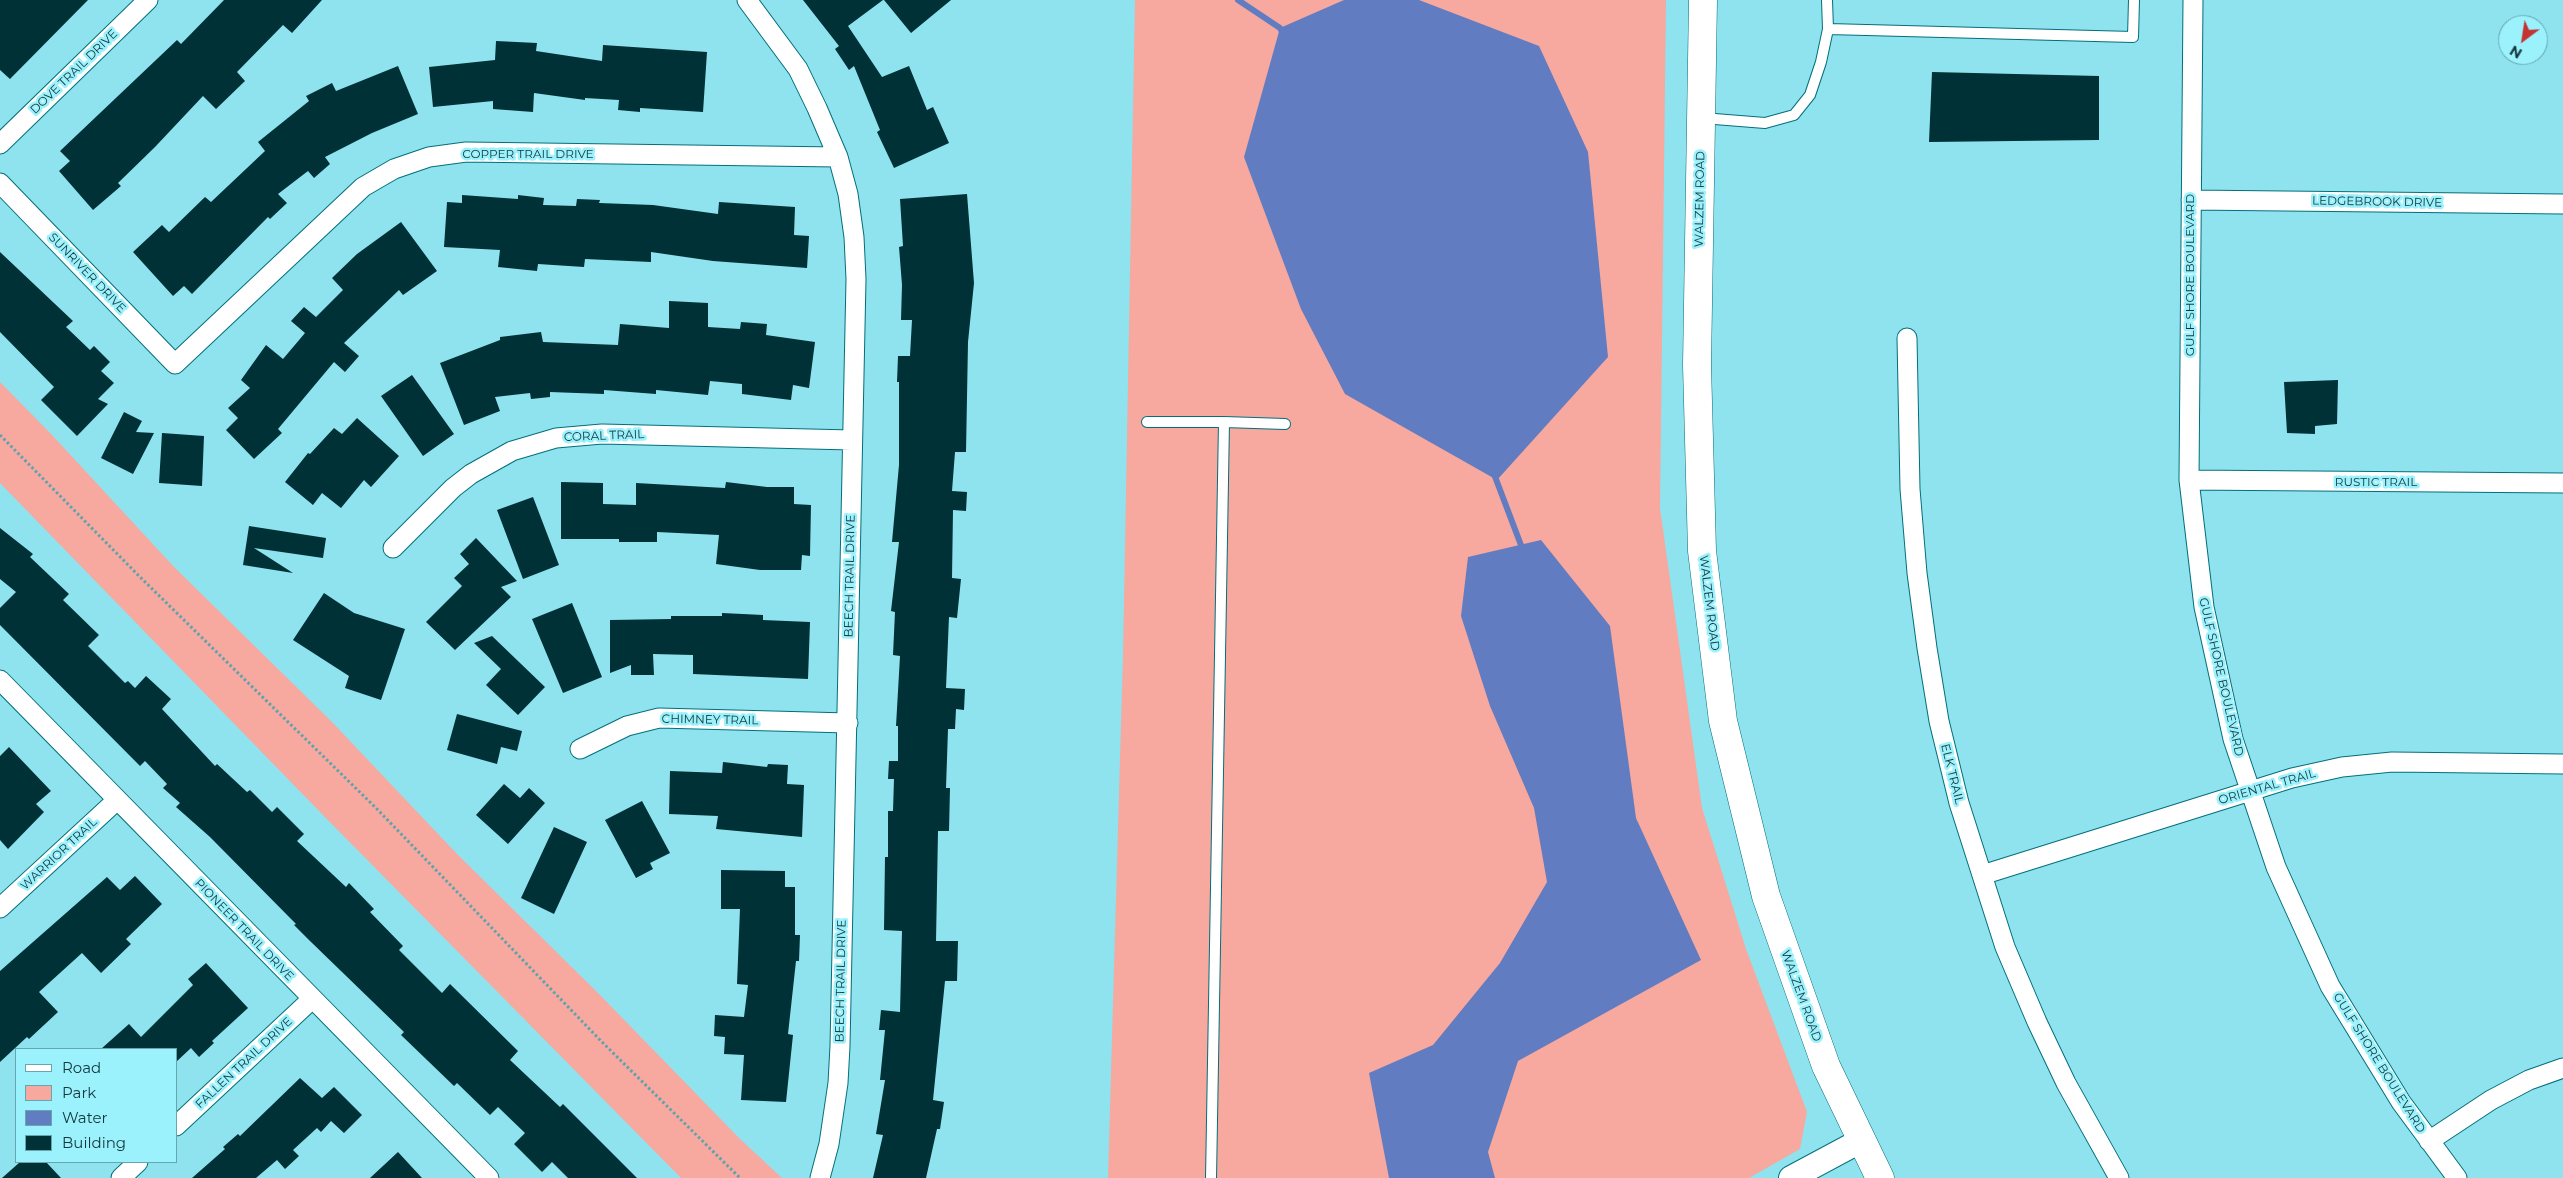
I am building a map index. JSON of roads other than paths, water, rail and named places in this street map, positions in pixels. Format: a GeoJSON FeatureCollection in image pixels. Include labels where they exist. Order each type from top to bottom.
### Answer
{"type":"FeatureCollection","features":[{"type":"Feature","properties":{"kind":"main road","name":"WALZEM ROAD"},"geometry":{"type":"LineString","coordinates":[[1704,0],[1697,365],[1702,550],[1723,720],[1766,896],[1826,1066],[1880,1178]]}},
{"type":"Feature","properties":{"kind":"street","name":"DOVE TRAIL DRIVE"},"geometry":{"type":"LineString","coordinates":[[0,144],[148,0]]}},
{"type":"Feature","properties":{"kind":"street","name":"BEECH TRAIL DRIVE"},"geometry":{"type":"LineString","coordinates":[[747,0],[798,69],[838,157],[848,194],[854,236],[856,279],[848,723],[838,1074],[829,1144],[820,1178]]}},
{"type":"Feature","properties":{"kind":"street","name":"GULF SHORE BOULEVARD"},"geometry":{"type":"LineString","coordinates":[[2193,0],[2189,480],[2204,607],[2233,739],[2276,867],[2330,986],[2364,1045],[2429,1142],[2457,1178]]}},
{"type":"Feature","properties":{"kind":"street","name":"COPPER TRAIL DRIVE"},"geometry":{"type":"LineString","coordinates":[[175,364],[363,188],[394,169],[429,157],[466,152],[838,157]]}},
{"type":"Feature","properties":{"kind":"street","name":"SUNRIVER DRIVE"},"geometry":{"type":"LineString","coordinates":[[0,182],[175,364]]}},
{"type":"Feature","properties":{"kind":"street","name":"LEDGEBROOK DRIVE"},"geometry":{"type":"LineString","coordinates":[[2191,200],[2563,204]]}},
{"type":"Feature","properties":{"kind":"street","name":"ELK TRAIL"},"geometry":{"type":"LineString","coordinates":[[1907,338],[1910,489],[1927,648],[1940,721],[1955,785],[2005,947],[2036,1022],[2066,1083],[2120,1178]]}},
{"type":"Feature","properties":{"kind":"street","name":"CORAL TRAIL"},"geometry":{"type":"LineString","coordinates":[[393,548],[452,488],[471,474],[512,451],[556,438],[602,434],[852,440]]}},
{"type":"Feature","properties":{"kind":"street","name":"RUSTIC TRAIL"},"geometry":{"type":"LineString","coordinates":[[2189,480],[2563,483]]}},
{"type":"Feature","properties":{"kind":"street","name":"PIONEER TRAIL DRIVE"},"geometry":{"type":"LineString","coordinates":[[0,680],[312,1000],[489,1178]]}},
{"type":"Feature","properties":{"kind":"street","name":"CHIMNEY TRAIL"},"geometry":{"type":"LineString","coordinates":[[580,749],[627,726],[659,718],[848,723]]}},
{"type":"Feature","properties":{"kind":"street","name":"ORIENTAL TRAIL"},"geometry":{"type":"LineString","coordinates":[[1982,875],[2292,778],[2333,769],[2392,762],[2563,764]]}},
{"type":"Feature","properties":{"kind":"street","name":"WARRIOR TRAIL"},"geometry":{"type":"LineString","coordinates":[[0,908],[117,800]]}},
{"type":"Feature","properties":{"kind":"street","name":"FALLEN TRAIL DRIVE"},"geometry":{"type":"LineString","coordinates":[[178,1124],[312,1000]]}},
{"type":"Feature","properties":{"kind":"street"},"geometry":{"type":"LineString","coordinates":[[2429,1142],[2491,1100],[2529,1080],[2563,1068]]}},
{"type":"Feature","properties":{"kind":"street"},"geometry":{"type":"LineString","coordinates":[[1791,1178],[1862,1140]]}},
{"type":"Feature","properties":{"kind":"street"},"geometry":{"type":"LineString","coordinates":[[121,1178],[137,1163]]}},
{"type":"Feature","properties":{"kind":"lane"},"geometry":{"type":"LineString","coordinates":[[1701,118],[1765,123],[1794,115],[1810,95],[1821,62],[1828,29],[1827,0]]}},
{"type":"Feature","properties":{"kind":"lane"},"geometry":{"type":"LineString","coordinates":[[1828,29],[2134,38],[2134,0]]}},
{"type":"Feature","properties":{"kind":"lane"},"geometry":{"type":"LineString","coordinates":[[1147,422],[1285,424]]}},
{"type":"Feature","properties":{"kind":"lane"},"geometry":{"type":"LineString","coordinates":[[1211,1178],[1224,422]]}},
{"type":"Feature","properties":{"kind":"water"},"geometry":{"type":"Polygon","coordinates":[[[1344,0],[1419,0],[1539,46],[1588,152],[1608,357],[1497,480],[1345,394],[1301,309],[1244,157],[1280,28],[1344,0]]]}},
{"type":"Feature","properties":{"kind":"water"},"geometry":{"type":"Polygon","coordinates":[[[1541,540],[1610,626],[1636,818],[1701,960],[1518,1061],[1488,1152],[1495,1178],[1389,1178],[1369,1073],[1433,1045],[1500,963],[1547,882],[1534,808],[1490,706],[1461,616],[1468,557],[1541,540]]]}},
{"type":"Feature","properties":{"kind":"waterway"},"geometry":{"type":"LineString","coordinates":[[1238,0],[1280,28],[1283,34]]}},
{"type":"Feature","properties":{"kind":"waterway"},"geometry":{"type":"LineString","coordinates":[[1494,474],[1524,553]]}}]}
